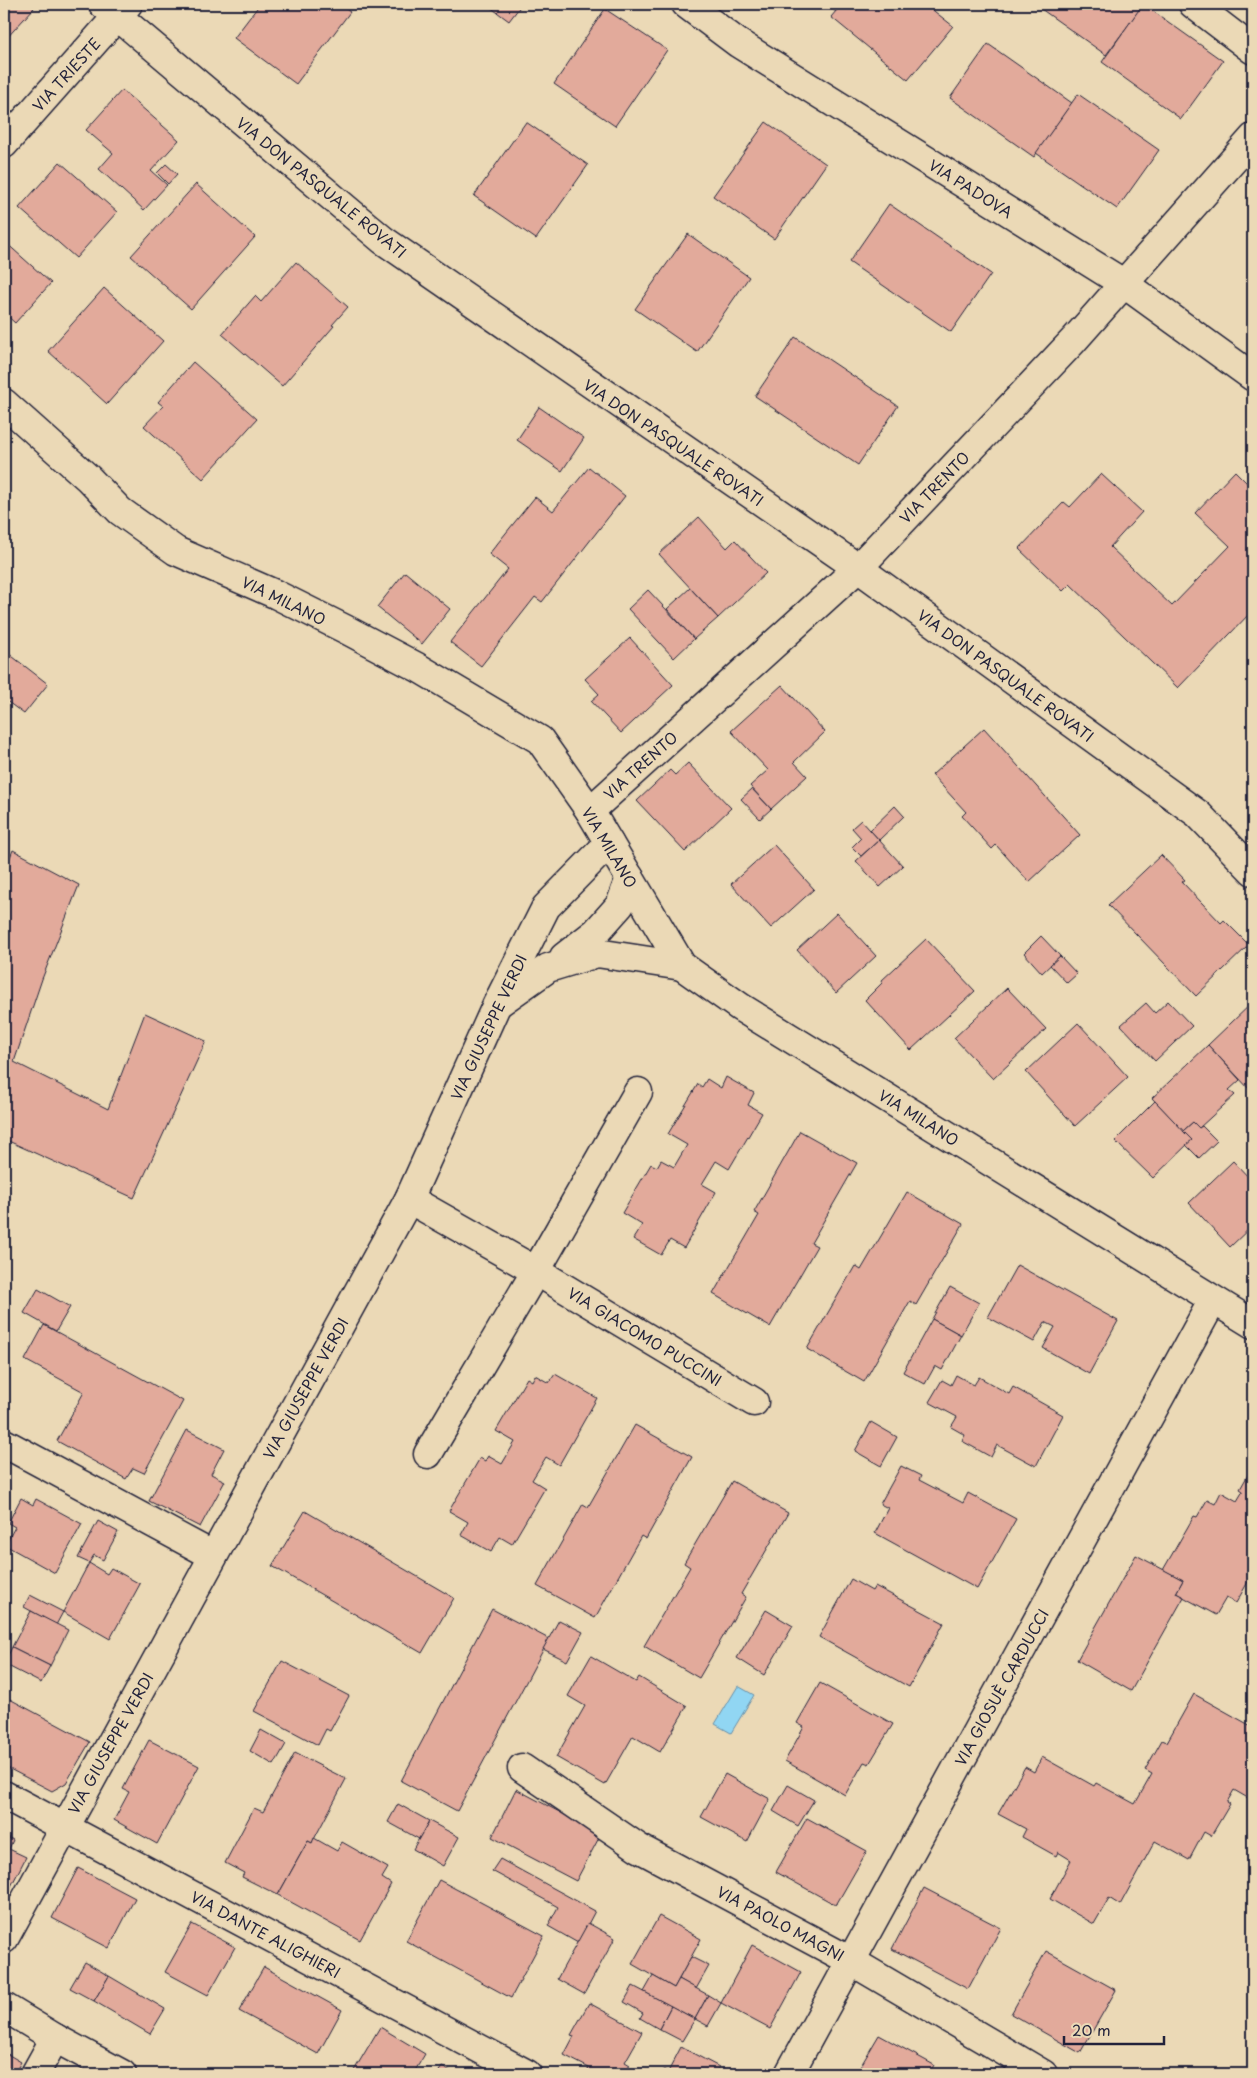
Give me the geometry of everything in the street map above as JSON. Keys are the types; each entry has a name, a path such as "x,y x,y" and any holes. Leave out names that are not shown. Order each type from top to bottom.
{"street":[{"name":"VIA PADOVA","path":"686,4 738,43 1123,283 1253,376"},
{"path":"1194,4 1253,50"},
{"name":"VIA TRIESTE","path":"4,144 116,8"},
{"name":"VIA DON PASQUALE ROVATI","path":"116,8 382,240 858,568 1198,814 1253,871"},
{"name":"VIA TRENTO","path":"590,811 858,568 1074,340 1253,138"},
{"name":"VIA MILANO","path":"4,403 88,478 120,511 176,551 275,594 345,629 417,667 540,740 590,811 682,966 740,1007 1253,1324"},
{"name":"VIA GIUSEPPE VERDI","path":"4,1939 212,1555 409,1199 497,1004 546,908 608,843"},
{"path":"497,1004 554,966 596,932 620,905 630,878"},
{"path":"554,966 597,953 682,966"},
{"path":"428,1454 536,1271 638,1092"},
{"name":"VIA GIACOMO PUCCINI","path":"409,1199 536,1271 754,1402"},
{"name":"VIA GIOSUÈ CARDUCCI","path":"789,2074 1213,1300"},
{"path":"4,1443 212,1555"},
{"name":"VIA PAOLO MAGNI","path":"522,1768 639,1848 851,1961 1043,2074"},
{"name":"VIA DANTE ALIGHIERI","path":"4,1795 527,2074"},
{"path":"4,2008 122,2074"},
{"path":"35,2074 55,2038"}],"water":[{"path":"738,1686 754,1695 731,1733 715,1724"}],"building":[{"path":"4,4 30,4 34,8 4,41"},
{"path":"260,4 339,4 350,12 296,84 234,38"},
{"path":"486,4 522,4 509,21"},
{"path":"826,4 842,4 836,12"},
{"path":"842,4 925,4 953,26 908,80 831,17"},
{"path":"1034,4 1144,4 1106,55"},
{"path":"1143,4 1223,61 1181,119 1102,62"},
{"path":"605,9 667,50 615,126 554,84"},
{"path":"988,44 1072,103 1034,157 950,98"},
{"path":"122,90 179,140 151,171 167,185 144,210 99,169 113,153 86,130"},
{"path":"1078,94 1159,150 1117,209 1036,153"},
{"path":"526,122 588,165 536,239 474,196"},
{"path":"766,122 826,164 774,239 713,196"},
{"path":"60,162 117,212 76,258 19,208"},
{"path":"166,164 177,174 168,184 157,173"},
{"path":"196,184 255,237 191,309 131,256"},
{"path":"889,204 991,274 951,332 849,262"},
{"path":"688,234 749,277 697,352 635,309"},
{"path":"4,241 51,283 15,323 4,313"},
{"path":"296,262 348,307 282,386 222,334 255,296 261,302"},
{"path":"104,288 163,341 107,404 48,351"},
{"path":"795,337 898,406 858,465 755,396"},
{"path":"193,362 257,419 203,479 144,426 163,406 158,402"},
{"path":"539,407 584,438 562,471 517,440"},
{"path":"589,467 625,496 542,602 535,597 481,666 450,642 508,569 489,554 535,497 553,511"},
{"path":"1235,471 1253,489 1253,610 1178,688 1070,584 1063,591 1019,549 1064,502 1070,507 1101,474 1142,512 1110,547 1172,606 1230,546 1195,513"},
{"path":"699,517 727,548 735,540 766,573 718,618 659,554"},
{"path":"405,572 450,609 422,644 377,607"},
{"path":"690,588 718,618 694,639 667,609"},
{"path":"648,590 694,639 674,658 628,609"},
{"path":"630,638 673,685 621,733 591,701 599,694 585,679"},
{"path":"4,650 48,684 24,714 4,699"},
{"path":"782,685 825,732 794,762 807,776 771,809 750,786 768,770 731,731"},
{"path":"984,728 1080,835 1029,882 996,845 992,849 962,816 966,812 932,775"},
{"path":"688,763 731,808 685,852 637,801 670,770 675,775"},
{"path":"752,789 771,809 760,819 741,799"},
{"path":"895,806 904,816 879,840 870,830"},
{"path":"861,820 879,840 861,856 852,847 861,838 852,828"},
{"path":"879,840 903,866 880,887 856,861"},
{"path":"774,845 814,889 771,928 731,884"},
{"path":"13,850 79,885 42,979 14,1062 108,1109 145,1013 206,1041 134,1198 4,1139 4,872"},
{"path":"1161,855 1185,880 1182,882 1221,923 1224,920 1249,945 1196,996 1108,905"},
{"path":"837,913 876,956 836,993 797,950"},
{"path":"1041,936 1060,956 1042,973 1024,953"},
{"path":"926,939 975,991 911,1050 865,1000 882,983 881,981"},
{"path":"1060,956 1077,974 1067,983 1050,965"},
{"path":"1007,988 1046,1029 993,1079 954,1038"},
{"path":"1168,1001 1192,1026 1155,1061 1121,1025 1146,1003 1155,1013"},
{"path":"1253,1002 1253,1089 1251,1091 1208,1045"},
{"path":"1078,1023 1128,1077 1075,1126 1026,1072"},
{"path":"1208,1045 1240,1080 1229,1090 1235,1095 1199,1128 1193,1122 1183,1131 1152,1098"},
{"path":"726,1077 754,1093 748,1105 762,1113 729,1169 716,1161 702,1184 716,1192 684,1248 670,1240 661,1255 633,1239 642,1225 622,1213 651,1164 657,1167 661,1160 674,1167 687,1145 668,1134 698,1084 702,1087 707,1079 721,1088"},
{"path":"1155,1101 1192,1140 1153,1178 1115,1141"},
{"path":"1193,1122 1199,1128 1202,1126 1217,1141 1199,1158 1186,1145 1192,1140 1183,1131"},
{"path":"800,1131 857,1163 811,1243 817,1246 770,1327 713,1294 759,1215 754,1212"},
{"path":"1233,1161 1253,1182 1253,1225 1230,1247 1189,1203"},
{"path":"907,1192 963,1224 916,1305 910,1301 864,1382 807,1349 855,1266 861,1270"},
{"path":"1017,1265 1118,1321 1089,1374 1043,1348 1055,1327 1045,1322 1034,1342 988,1317"},
{"path":"950,1287 979,1303 961,1335 932,1319"},
{"path":"38,1289 70,1307 56,1331 24,1313"},
{"path":"932,1319 961,1335 942,1370 935,1366 925,1384 903,1372"},
{"path":"44,1325 183,1401 144,1473 133,1468 126,1479 57,1441 84,1392 25,1360"},
{"path":"555,1374 597,1398 559,1465 546,1457 532,1480 545,1488 512,1544 500,1537 491,1552 461,1535 468,1522 449,1511 480,1458 485,1461 488,1456 502,1464 515,1442 496,1431 527,1378 532,1381 535,1375 549,1383"},
{"path":"956,1375 974,1385 979,1377 1009,1394 1013,1387 1063,1415 1036,1466 997,1445 991,1457 962,1441 965,1435 951,1427 957,1417 929,1402 942,1380 951,1385"},
{"path":"871,1422 897,1437 881,1466 855,1451"},
{"path":"635,1425 692,1457 646,1539 641,1536 595,1618 537,1586 583,1504 588,1507"},
{"path":"187,1430 224,1449 211,1474 225,1481 200,1527 149,1501"},
{"path":"901,1466 921,1476 919,1480 963,1503 968,1493 1016,1519 977,1589 875,1533 888,1508 880,1504"},
{"path":"1253,1466 1253,1565 1250,1570 1253,1573 1236,1603 1226,1598 1216,1615 1176,1593 1183,1580 1163,1570 1194,1516 1197,1517 1207,1500 1215,1504 1221,1492 1237,1501 1243,1491 1240,1489"},
{"path":"732,1481 788,1513 741,1594 746,1597 699,1678 644,1646 690,1567 684,1563"},
{"path":"21,1498 33,1505 36,1499 82,1524 55,1573 5,1545 15,1527 8,1523"},
{"path":"305,1511 454,1598 422,1653 272,1566"},
{"path":"98,1521 118,1532 103,1560 94,1555 89,1563 78,1558"},
{"path":"1136,1555 1183,1580 1176,1593 1184,1597 1131,1691 1077,1660"},
{"path":"89,1563 107,1574 111,1568 140,1584 110,1639 63,1612"},
{"path":"851,1579 872,1591 875,1586 944,1623 909,1687 819,1637"},
{"path":"30,1595 63,1612 56,1625 24,1607"},
{"path":"492,1609 549,1639 457,1811 401,1781"},
{"path":"766,1610 793,1626 764,1675 737,1658"},
{"path":"31,1611 68,1630 50,1666 12,1647"},
{"path":"559,1620 583,1632 567,1661 543,1649"},
{"path":"12,1647 50,1666 41,1683 4,1664"},
{"path":"591,1656 636,1682 639,1677 687,1706 660,1752 633,1736 605,1785 556,1757 585,1706 568,1696"},
{"path":"282,1661 349,1696 330,1731 326,1729 318,1745 254,1711"},
{"path":"820,1683 893,1724 869,1764 864,1762 845,1795 785,1761 804,1727 797,1723"},
{"path":"1194,1694 1253,1727 1253,1801 1234,1790 1227,1802 1230,1804 1211,1836 1204,1832 1189,1860 1155,1841 1120,1905 1109,1898 1094,1924 1050,1899 1071,1860 1058,1852 1056,1856 1022,1837 1026,1829 998,1814 1025,1767 1034,1772 1042,1757 1094,1786 1096,1783 1135,1804 1152,1774 1145,1770 1162,1740 1167,1742"},
{"path":"4,1696 90,1742 66,1783 52,1791 4,1766"},
{"path":"261,1730 286,1744 274,1765 250,1751"},
{"path":"149,1740 199,1766 157,1844 114,1820 129,1792 123,1789"},
{"path":"295,1753 346,1779 312,1843 308,1841 278,1895 242,1877 244,1873 225,1863 254,1808 263,1812"},
{"path":"725,1774 770,1799 747,1842 701,1817"},
{"path":"788,1785 814,1800 798,1826 773,1811"},
{"path":"516,1789 601,1834 576,1881 492,1837"},
{"path":"398,1804 429,1821 419,1839 388,1822"},
{"path":"807,1818 867,1851 836,1905 776,1872"},
{"path":"429,1821 459,1837 443,1866 413,1849"},
{"path":"4,1835 13,1840 9,1849 26,1857 4,1900"},
{"path":"314,1838 337,1851 342,1842 388,1868 382,1878 391,1884 360,1940 278,1895 308,1841 312,1843"},
{"path":"500,1859 595,1911 578,1943 548,1926 558,1907 492,1871"},
{"path":"78,1868 135,1898 109,1948 52,1918"},
{"path":"439,1880 544,1936 511,1998 406,1941"},
{"path":"924,1888 1001,1928 968,1989 892,1949"},
{"path":"659,1916 701,1939 674,1988 632,1964"},
{"path":"588,1923 615,1938 584,1994 557,1979"},
{"path":"192,1924 235,1947 208,1995 165,1972"},
{"path":"752,1945 801,1972 770,2029 721,2003"},
{"path":"1046,1951 1116,1990 1080,2053 1011,2014"},
{"path":"691,1957 709,1966 696,1989 679,1979"},
{"path":"85,1962 109,1976 94,2001 70,1988"},
{"path":"264,1967 342,2010 318,2054 239,2011"},
{"path":"109,1976 165,2009 150,2034 94,2001"},
{"path":"653,1976 674,1988 679,1979 708,1995 695,2019 644,1992"},
{"path":"633,1986 671,2006 659,2029 640,2018 643,2013 624,2002"},
{"path":"708,1995 721,2003 708,2026 695,2019"},
{"path":"589,2003 642,2032 625,2062 630,2065 625,2074 586,2074 589,2068 564,2055 574,2036 571,2035"},
{"path":"671,2006 695,2019 682,2041 659,2029"},
{"path":"380,2027 425,2054 413,2074 352,2074"},
{"path":"879,2035 934,2065 929,2074 856,2074"},
{"path":"681,2047 719,2067 715,2073 718,2074 662,2074 664,2070 668,2072"},
{"path":"4,2052 21,2062 14,2074 4,2074"},
{"path":"442,2067 456,2074 437,2074"}]}
